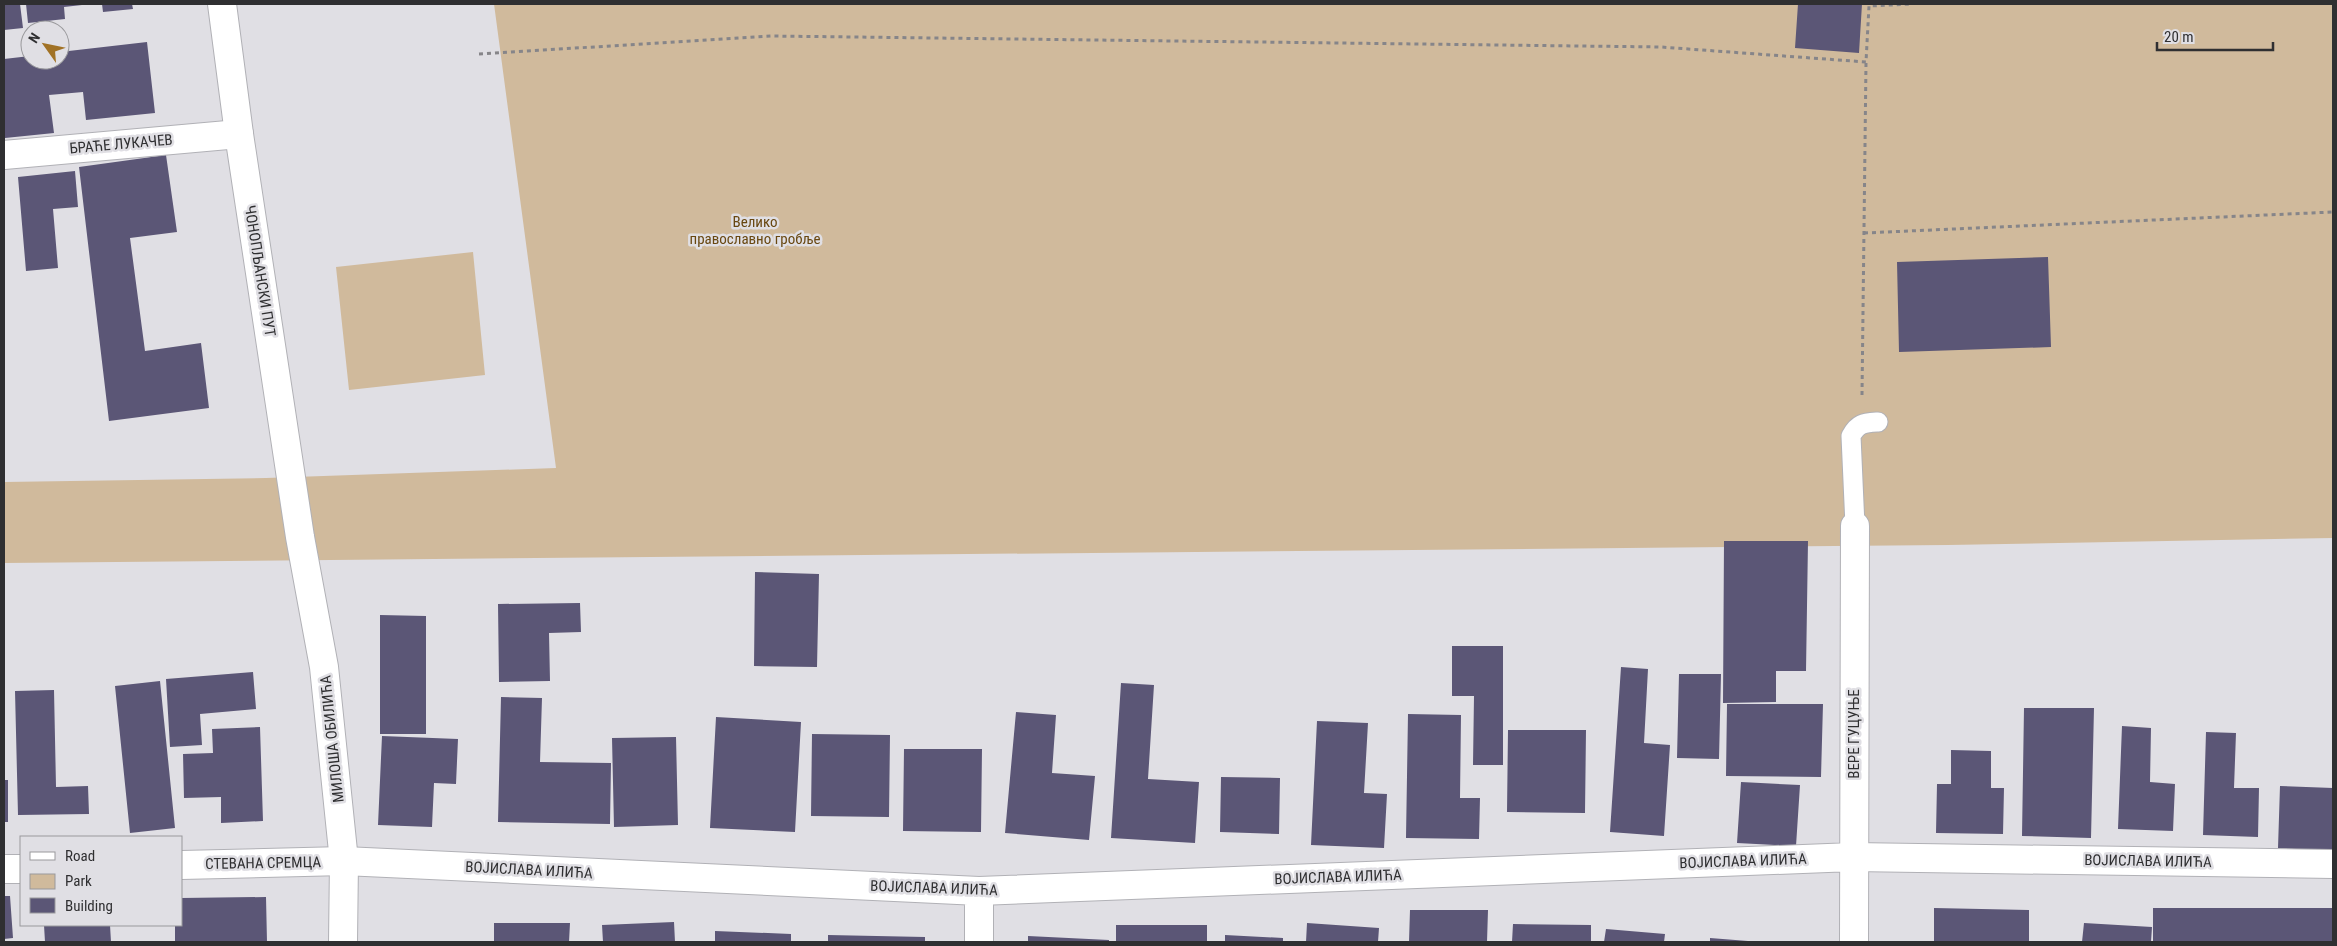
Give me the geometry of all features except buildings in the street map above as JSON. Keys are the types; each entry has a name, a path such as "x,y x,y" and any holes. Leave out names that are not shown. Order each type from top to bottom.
{"street":[{"name":"ЧОНОПЉАНСКИ ПУТ","path":"222,4 239,134 300,537"},
{"name":"БРАЋЕ ЛУКАЧЕВ","path":"4,155 239,134"},
{"name":"ВЕРЕ ГУЦУЊЕ","path":"1854,942 1855,526"},
{"name":"МИЛОША ОБИЛИЋА","path":"300,537 324,667 344,861 344,942"},
{"name":"ВОЈИСЛАВА ИЛИЋА","path":"344,861 979,891 1853,857 2333,864"},
{"name":"СТЕВАНА СРЕМЦА","path":"182,865 344,861"},
{"path":"4,869 20,869"},
{"path":"979,891 979,942"}],"lane":[{"path":"1855,526 1851,436 1856,428 1870,422"}],"path":[{"path":"1870,422 1864,232 1866,62 1869,6 1912,4"},
{"path":"479,54 772,36 1661,48 1866,62"},
{"path":"1864,232 2333,212"}],"green space":[{"name":"Велико православно гробље","path":"494,4 2333,4 2333,538 1948,545 4,563 4,482 266,478 556,468"},
{"path":"473,252 485,375 349,390 336,267"}]}
